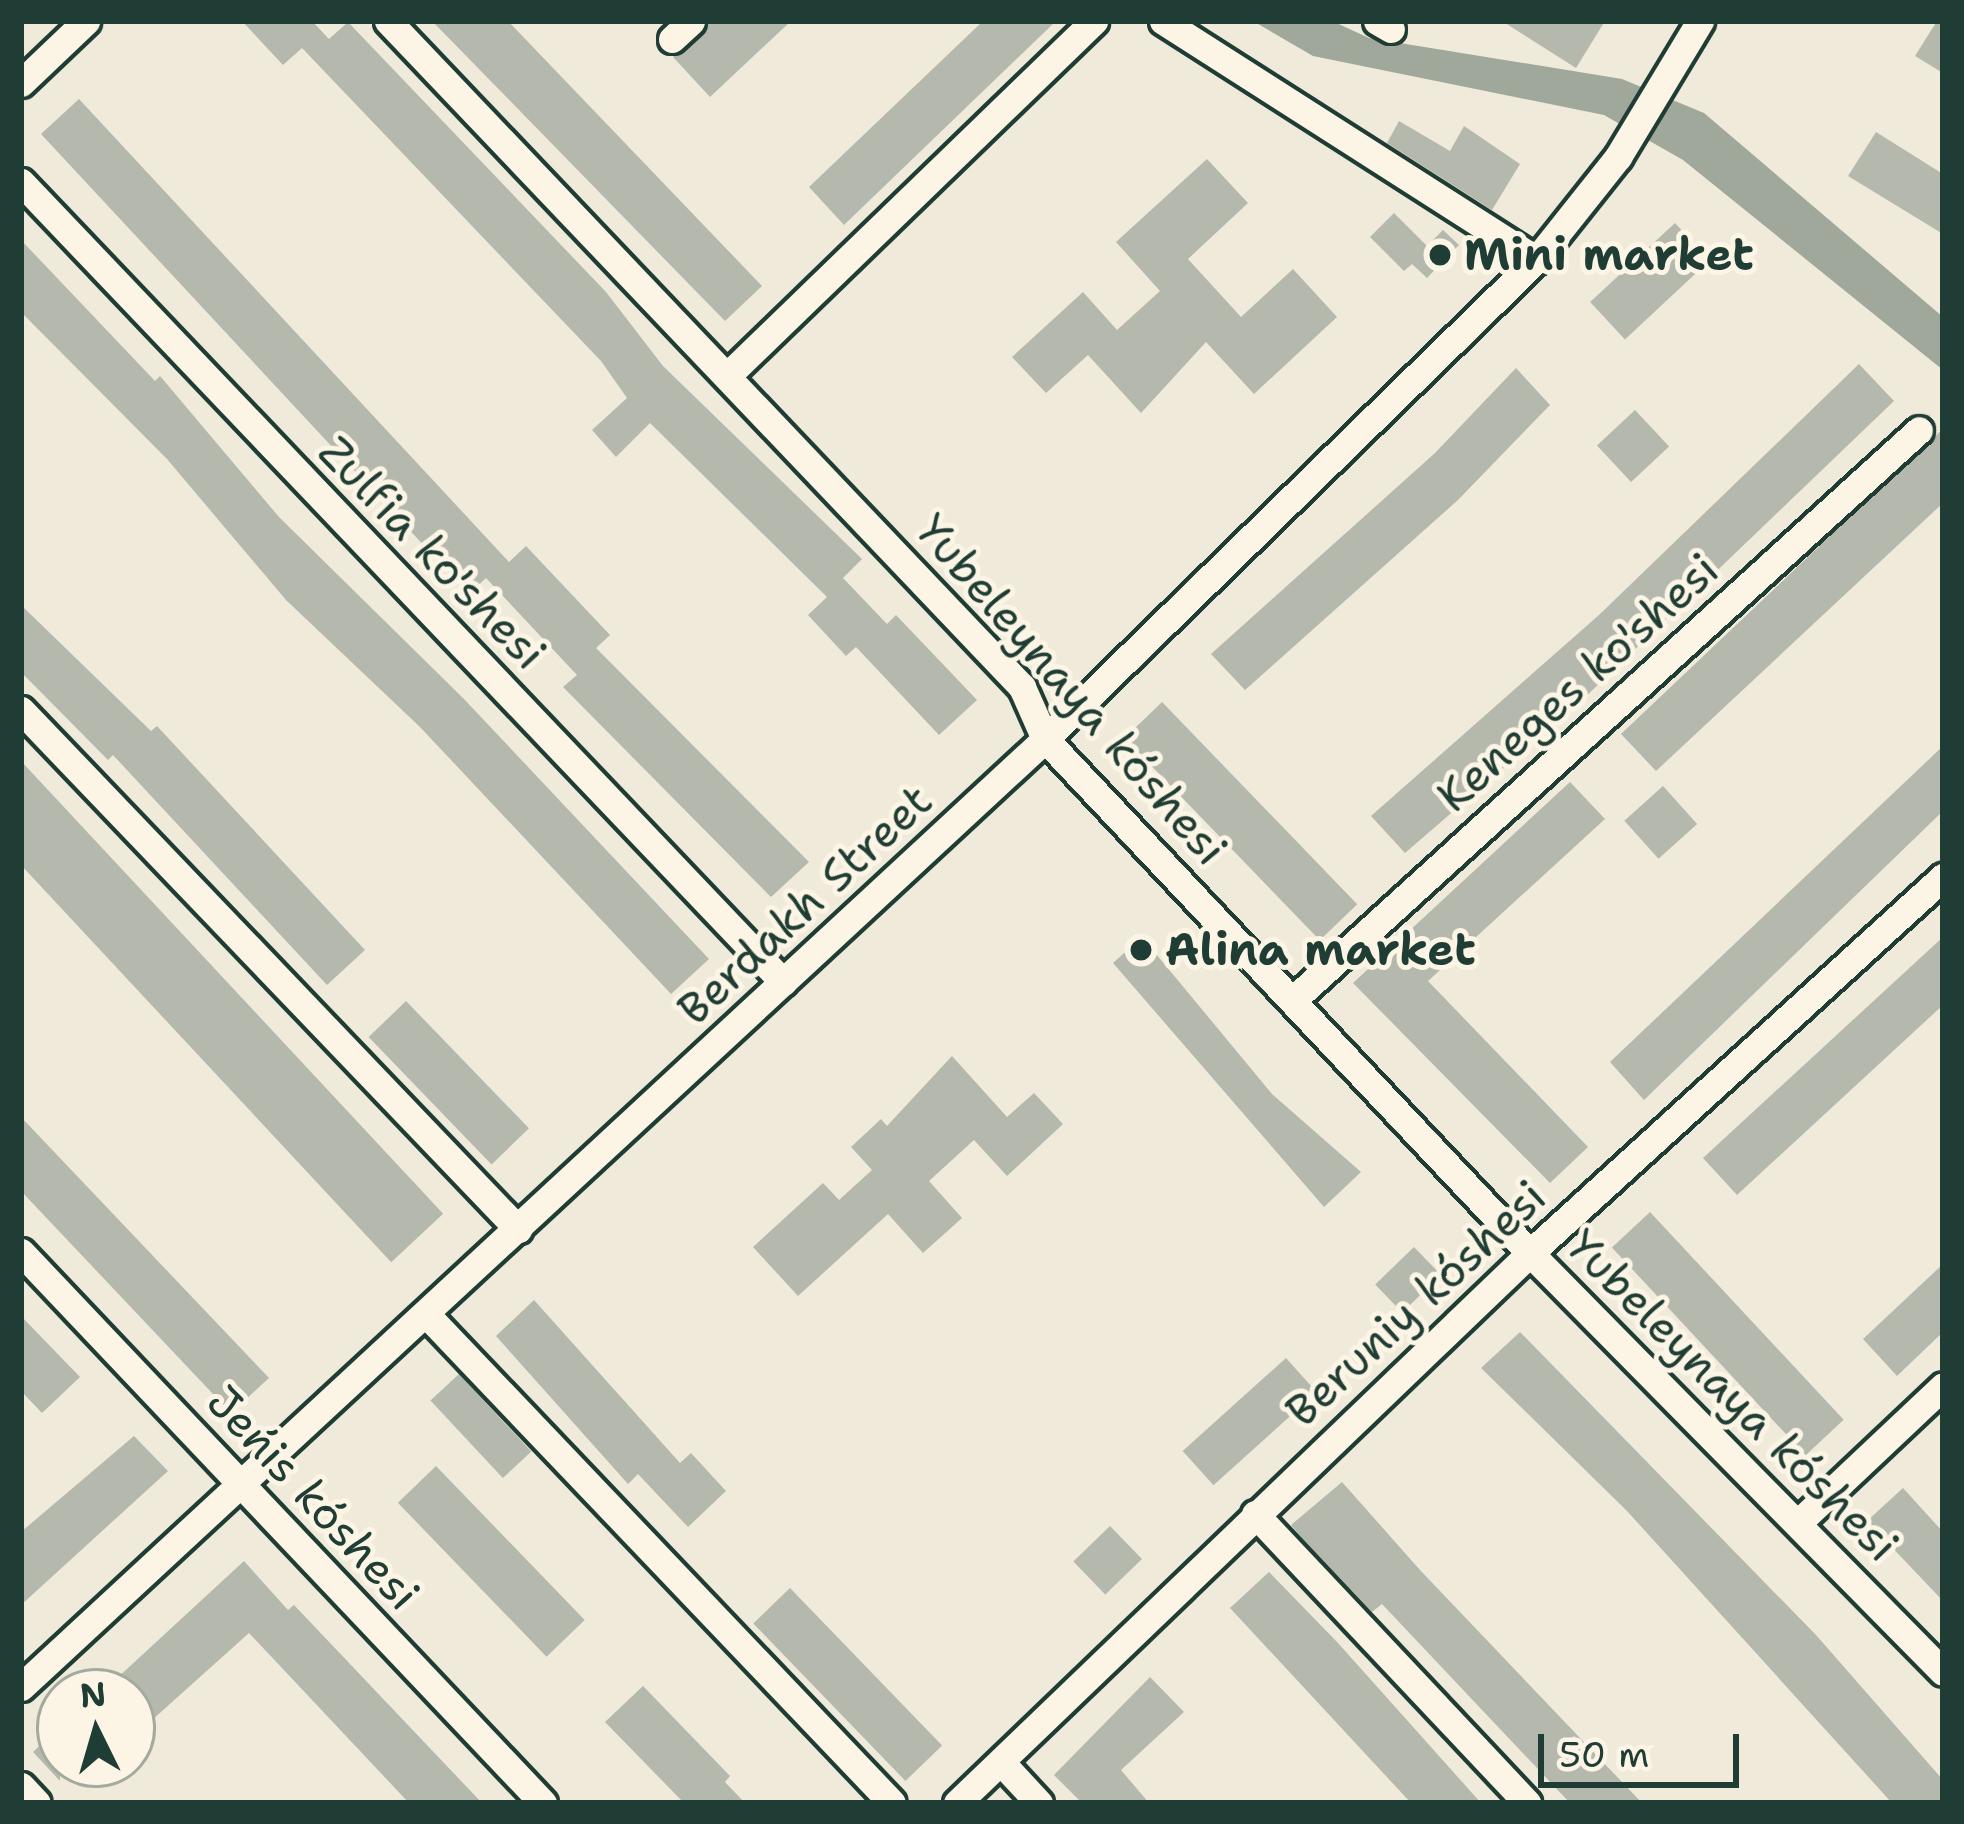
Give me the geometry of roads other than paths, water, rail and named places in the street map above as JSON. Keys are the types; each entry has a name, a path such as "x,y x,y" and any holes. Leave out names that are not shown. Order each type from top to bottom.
{"street":[{"path":"21,83 86,21"},
{"name":"Yubeleynaya kóshesi","path":"388,21 1022,687 1045,740 1530,1253 1801,1520 1943,1672"},
{"path":"727,376 1094,21"},
{"path":"1163,21 1535,260"},
{"name":"Berdakh Street","path":"21,1687 1045,740 1535,260 1618,157 1700,21"},
{"name":"Zulfia ko'shesi","path":"21,182 783,982"},
{"name":"Keneges ko'shesi","path":"1294,999 1918,430"},
{"path":"21,710 518,1229"},
{"name":"Beruniy kóshesi","path":"957,1803 1530,1253 1943,877"},
{"name":"Jeńis kóshesi","path":"21,1252 542,1803"},
{"path":"426,1314 892,1803"},
{"path":"1801,1520 1943,1386"},
{"path":"1255,1514 1528,1803"},
{"path":"1001,1762 1039,1803"},
{"path":"21,1786 37,1803"}],"place":[{"name":"Mini market","path":"1440,255"},
{"name":"Alina market","path":"1141,950"}]}
